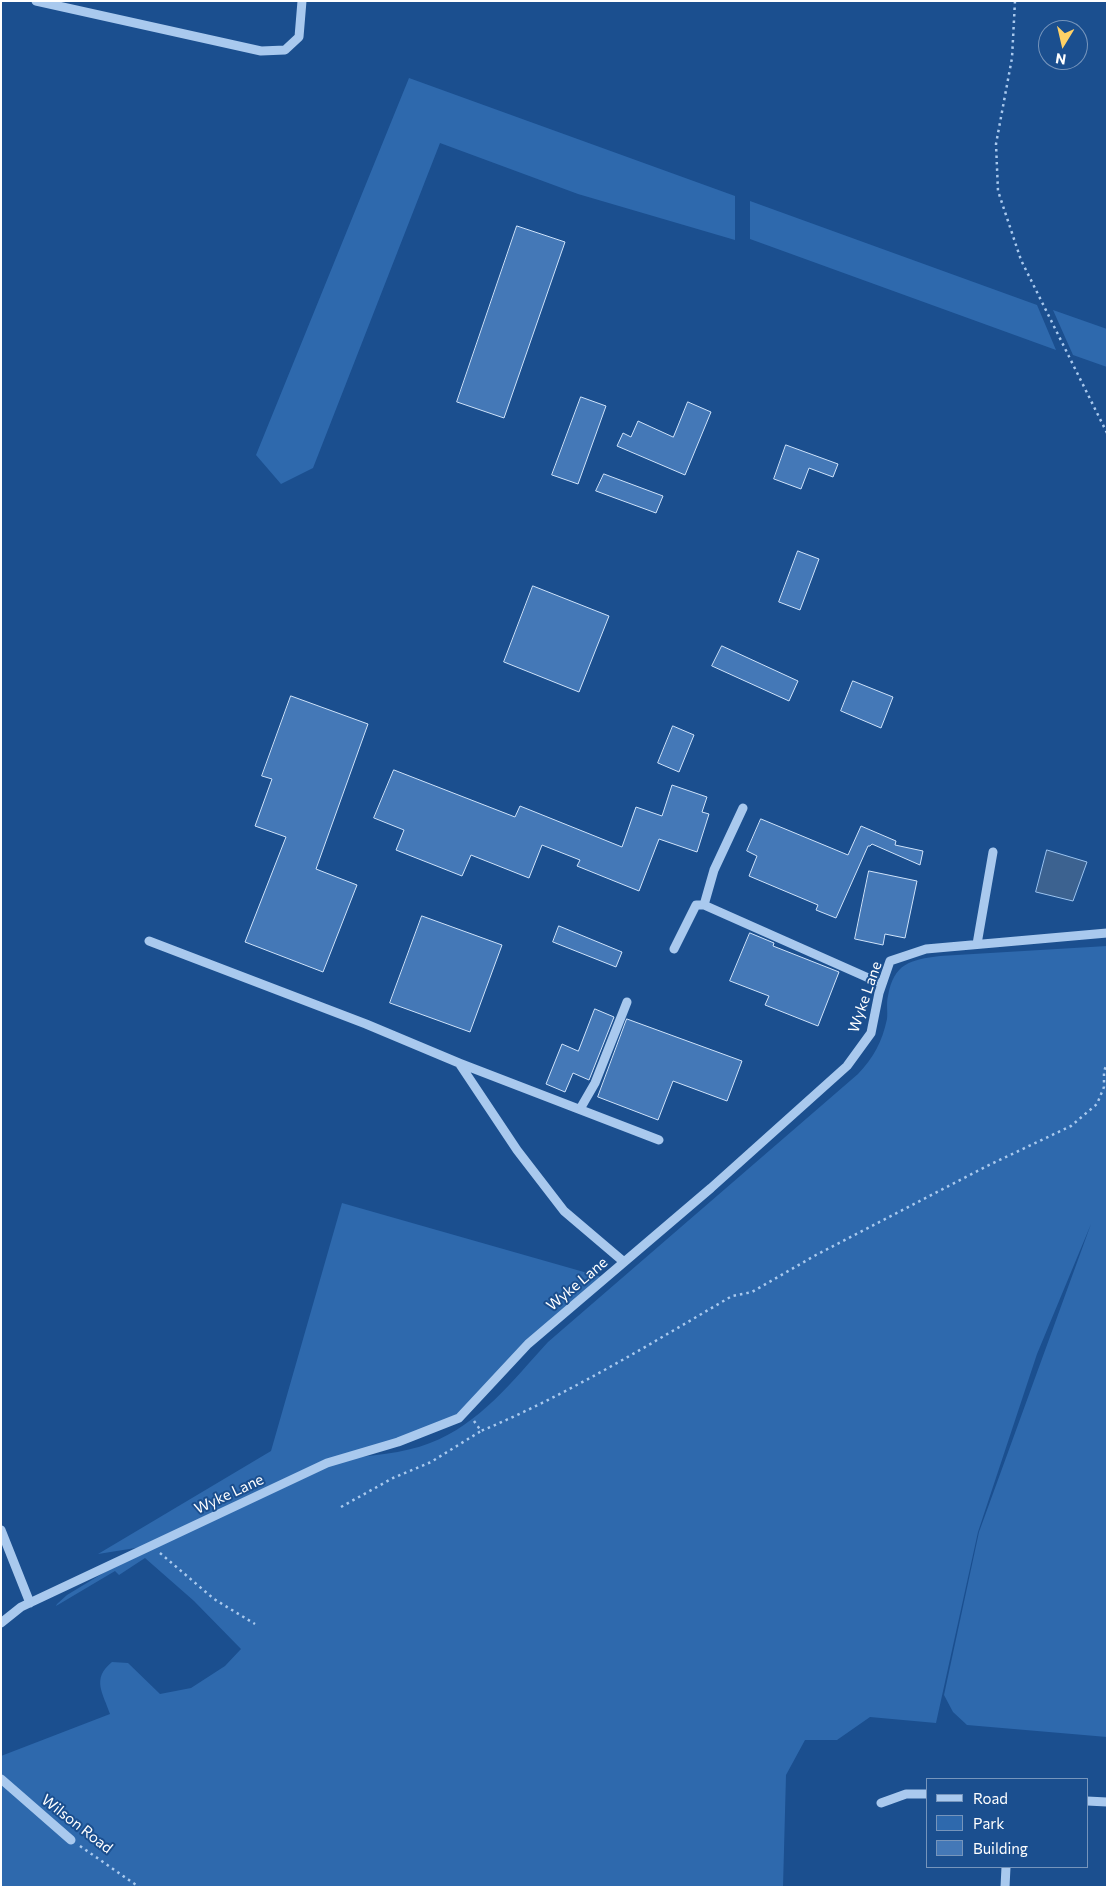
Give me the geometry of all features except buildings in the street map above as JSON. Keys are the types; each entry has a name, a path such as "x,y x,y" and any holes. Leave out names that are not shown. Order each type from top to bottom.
{"street":[{"path":"36,1 261,51 285,50 299,37 302,1"},
{"path":"704,905 714,870 743,808"},
{"path":"977,944 993,852"},
{"path":"674,949 696,905 704,905 882,984"},
{"name":"Wyke Lane","path":"1,1623 30,1603 327,1463 398,1442 459,1418 528,1344 847,1066 871,1033 882,984 890,961 926,949 1107,933"},
{"path":"149,941 366,1024 459,1063 659,1140"},
{"path":"580,1109 596,1083 628,1002"},
{"path":"459,1063 517,1150 564,1211 624,1262"},
{"path":"1,1530 30,1603"},
{"name":"Wilson Road","path":"1,1779 71,1840"},
{"path":"881,1803 906,1794 926,1794"},
{"path":"1088,1800 1107,1802"},
{"path":"1005,1887 1006,1868"}],"path":[{"path":"1015,1 1012,58 996,144 998,191 1021,260 1107,434"},
{"path":"341,1507 393,1478 431,1462 481,1431 524,1413 594,1376 732,1296 752,1292 816,1255 986,1166 1071,1126 1097,1104 1104,1087 1104,1071 1107,1064"},
{"path":"466,1410 481,1431"},
{"path":"152,1546 214,1599 255,1624"},
{"name":"Wilson Road","path":"71,1840 139,1887"}],"green space":[{"path":"409,78 735,196 735,240 578,194 440,143 313,468 281,484 256,455"},
{"path":"750,201 1037,305 1056,350 750,239"},
{"path":"1053,310 1107,329 1107,367 1073,355"},
{"path":"1107,946 1107,1737 967,1725 953,1712 944,1695 979,1532 1091,1224 1037,1354 978,1532 936,1723 870,1717 837,1740 805,1740 786,1775 783,1887 1,1887 1,1756 110,1714 102,1693 100,1680 106,1668 112,1662 128,1663 160,1694 191,1688 225,1666 241,1649 194,1601 145,1558 119,1575 115,1571 56,1606 67,1595 148,1546 98,1554 271,1451 342,1203 605,1278 528,1344 459,1418 340,1460 420,1447 448,1435 465,1425 495,1400 548,1342 858,1074 869,1061 880,1042 887,1019 887,999 891,985 894,976 905,965 920,959 940,956"}],"shaded area":[{"path":"1047,850 1087,862 1073,901 1036,892"}]}
